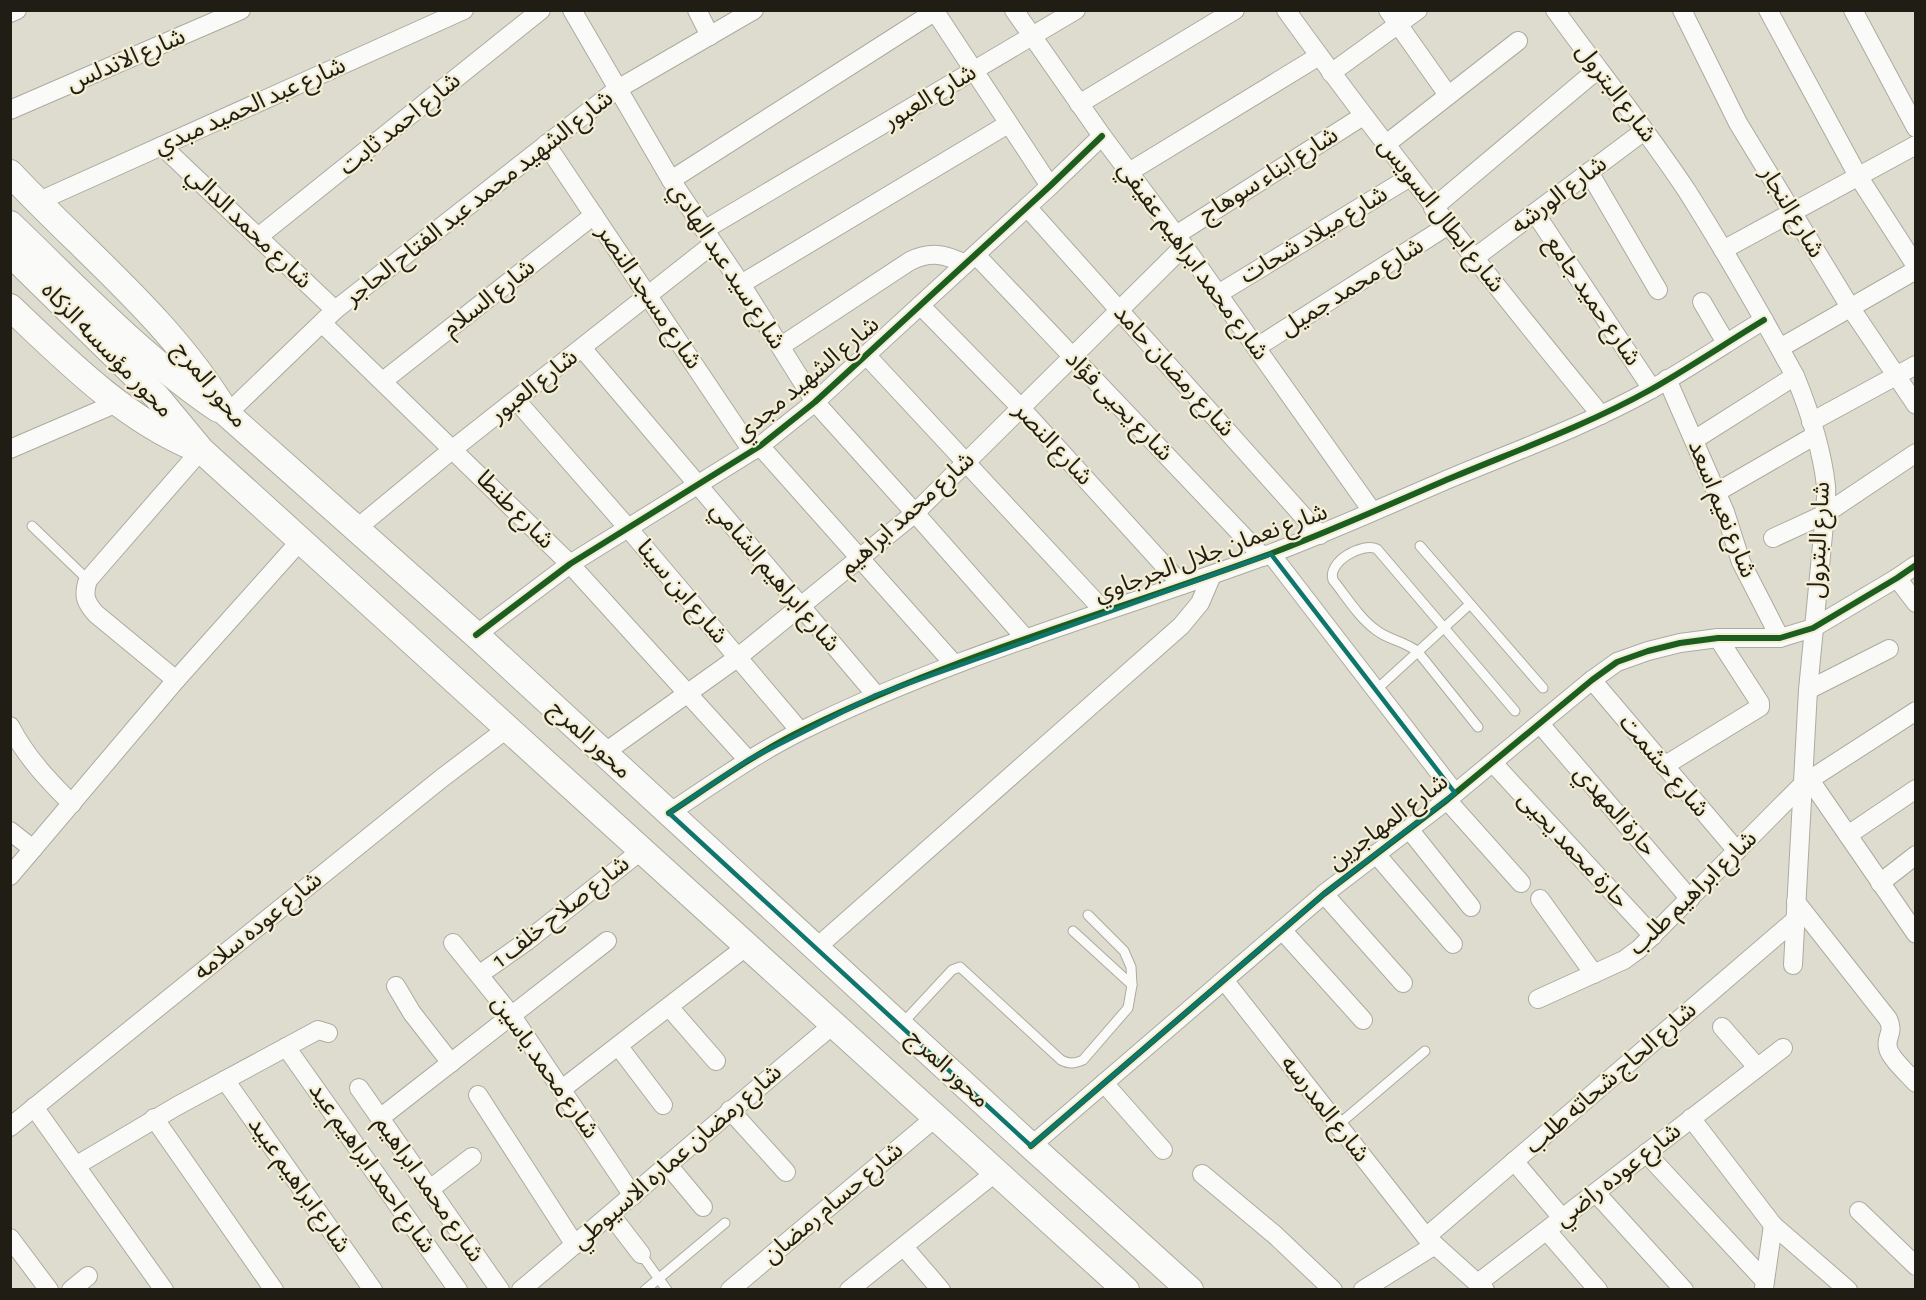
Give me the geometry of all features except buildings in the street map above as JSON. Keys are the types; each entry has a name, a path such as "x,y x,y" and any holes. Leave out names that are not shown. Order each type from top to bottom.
{"main road":[{"name":"محور المرج","path":"10,173 176,341 206,380 227,414 476,635 1190,1290"},
{"name":"محور مؤسسه الزكاه","path":"10,224 116,342 157,398 201,450"},
{"name":"محور مؤسسه الزكاه","path":"10,253 116,342 163,369 227,414"},
{"path":"16,320 117,403 157,430 201,450"},
{"name":"محور المرج","path":"201,450 1126,1290"}],"street":[{"path":"10,13 17,10"},
{"name":"شارع عبد الحميد مبدي","path":"37,201 464,10"},
{"name":"شارع احمد ثابت","path":"258,237 541,10"},
{"name":"شارع سيد عبد الهادي","path":"572,10 616,90 671,180 781,346 814,402 1026,639"},
{"path":"697,10 710,36"},
{"name":"شارع الشهيد محمد عبد الفتاح الحاجر","path":"227,414 329,316 616,90 754,10"},
{"name":"شارع محمد ابراهيم عفيفي","path":"1014,10 1372,511"},
{"path":"1032,37 1076,10"},
{"path":"1079,104 1235,10"},
{"name":"شارع ابطال السويس","path":"1286,10 1433,208 1601,415"},
{"path":"1331,73 1393,17 1418,10"},
{"name":"شارع البترول","path":"1555,10 1687,191 1795,376 1813,429 1826,487 1825,514 1808,690 1807,782 1793,965"},
{"name":"شارع النجار","path":"1682,10 1738,123 1850,307 1916,405"},
{"path":"1768,10 1858,176 1916,268 1779,348"},
{"path":"1853,10 1916,128"},
{"path":"671,180 934,11 1050,186"},
{"name":"شارع الاندلس","path":"10,110 233,12"},
{"path":"1393,17 1448,95"},
{"name":"شارع العبور","path":"356,529 453,449 648,296 708,237 1032,37"},
{"path":"1385,145 1518,41"},
{"path":"1129,172 1319,56"},
{"path":"1433,208 1598,69"},
{"name":"شارع ابناء سوهاج","path":"1180,240 1363,116"},
{"path":"741,284 1008,124"},
{"name":"شارع الورشه","path":"1473,259 1644,131"},
{"name":"شارع الشهيد مجدي","path":"476,635 570,564 756,448 814,402 867,356 1102,136"},
{"name":"شارع مسجد النصر","path":"546,144 648,296 756,448 954,664"},
{"path":"1723,250 1916,145"},
{"name":"شارع محمد الدالي","path":"162,146 258,237 329,316"},
{"path":"1589,172 1658,290"},
{"name":"شارع ميلاد شحات","path":"1218,294 1410,177"},
{"name":"شارع رمضان حامد","path":"1027,207 1320,535"},
{"name":"شارع حميد جامع","path":"1535,213 1659,384"},
{"name":"شارع السلام","path":"384,381 594,215"},
{"name":"شارع محمد جميل","path":"1257,347 1447,226"},
{"name":"شارع محمد ابراهيم","path":"604,753 737,658 915,513 1119,310 1180,240"},
{"path":"781,346 916,258 935,254 970,260"},
{"name":"شارع يحيى فؤاد","path":"970,260 1072,357 1267,555 1376,690 1451,797 1521,883"},
{"path":"1702,302 1726,343"},
{"name":"شارع النصر","path":"921,306 1021,408 1182,585"},
{"name":"شارع طنطا","path":"329,316 384,381 570,564 748,760"},
{"name":"شارع نعمان جلال الجرجاوي","path":"669,813 748,760 800,731 876,695 954,664 1212,575 1320,535 1601,415 1659,384 1764,320"},
{"name":"شارع ابراهيم الشامي","path":"582,348 876,695"},
{"path":"867,356 1104,611"},
{"path":"1717,492 1916,365"},
{"path":"1694,440 1795,376"},
{"name":"شارع نعيم اسعد","path":"1659,384 1694,440 1732,529 1741,561 1780,638"},
{"name":"شارع ابن سينا","path":"516,400 800,731"},
{"path":"10,449 117,403"},
{"path":"176,680 91,609 86,603 84,592 88,580 201,450"},
{"path":"1773,538 1825,514 1916,453"},
{"path":"10,876 176,680 301,540"},
{"name":"شارع المهاجرين","path":"1031,1146 1324,894 1493,764 1592,680 1617,662 1680,643 1718,638 1780,638 1813,628 1916,565"},
{"name":"شارع نعمان جلال الجرجاوي","path":"816,948 1181,626 1200,603 1212,575"},
{"path":"1898,578 1916,603"},
{"path":"1664,766 1760,707 1760,703 1718,638"},
{"path":"1808,690 1889,649"},
{"name":"شارع حشمت","path":"1592,680 1737,851"},
{"name":"شارع ابراهيم طلب","path":"1538,999 1624,960 1653,936 1807,782 1916,711"},
{"name":"حارة المهدي","path":"1540,724 1690,898"},
{"path":"10,726 34,765 72,804"},
{"name":"شارع عوده سلامه","path":"12,1123 508,728"},
{"name":"حارة محمد يحيى","path":"1493,764 1653,936"},
{"path":"1807,782 1848,835 1880,883 1913,924"},
{"path":"1848,835 1916,789"},
{"path":"1409,829 1472,907"},
{"path":"10,831 33,849"},
{"name":"شارع صلاح خلف 1","path":"480,974 527,941 642,850"},
{"path":"1376,854 1453,944"},
{"path":"1880,883 1916,855"},
{"path":"1324,894 1403,983"},
{"path":"1540,899 1594,974"},
{"path":"1796,910 1888,1019 1892,1029 1888,1043 1889,1050 1916,1083"},
{"name":"شارع الحاج شحاته طلب","path":"1363,1290 1431,1241 1514,1161 1796,910"},
{"path":"1282,930 1363,1020"},
{"path":"380,1118 607,941"},
{"name":"شارع محمد ياسين","path":"453,943 512,1016 633,1196"},
{"path":"562,1089 747,946"},
{"name":"شارع المدرسه","path":"1224,980 1431,1241 1482,1286"},
{"path":"396,986 424,1030 451,1063"},
{"path":"669,1007 716,1061"},
{"name":"شارع رمضان عماره الاسيوطي","path":"521,1290 611,1215 730,1110 834,1024"},
{"path":"1722,1027 1757,1067"},
{"path":"77,1165 154,1118 318,1030 328,1034"},
{"name":"شارع احمد ابراهيم عيد","path":"286,1047 458,1290"},
{"path":"619,1047 663,1105"},
{"name":"شارع عوده راضي","path":"1482,1286 1563,1218 1782,1048"},
{"name":"شارع ابراهيم عبيد","path":"225,1080 373,1290"},
{"path":"1104,1083 1163,1150"},
{"name":"شارع محمد ابراهيم","path":"359,1088 500,1290"},
{"path":"478,1095 575,1245"},
{"path":"34,1107 164,1290"},
{"path":"730,1110 786,1172"},
{"name":"شارع حسام رمضان","path":"730,1290 936,1117"},
{"path":"154,1118 274,1290"},
{"path":"1691,1118 1773,1225 1848,1290"},
{"path":"1646,1153 1764,1287"},
{"path":"429,1190 472,1158"},
{"path":"1514,1161 1563,1218"},
{"path":"668,1165 703,1207"},
{"path":"849,1290 996,1172"},
{"path":"1202,1174 1275,1235 1333,1290"},
{"path":"1596,1193 1684,1290"},
{"path":"1859,1211 1916,1266"},
{"path":"611,1215 641,1254"},
{"path":"1764,1287 1773,1225"},
{"path":"1547,1231 1598,1290"},
{"path":"10,1238 49,1290"},
{"path":"904,1247 941,1290"},
{"path":"71,1290 88,1275"}],"lane":[{"path":"32,526 88,580"},
{"path":"1478,727 1418,652 1407,644 1380,633 1368,623 1333,580 1331,575 1334,565 1362,547 1372,546 1377,549 1515,711"},
{"path":"1420,546 1543,688"},
{"path":"1376,690 1470,604"},
{"path":"900,1026 952,970 960,968 1060,1060 1068,1064 1083,1059 1128,1008 1132,985 1131,967 1124,951 1088,915"},
{"path":"1073,931 1132,985"},
{"path":"1338,1125 1425,1051"},
{"path":"645,1290 725,1223"},
{"path":"641,1254 667,1290"}],"highlighted area":[{"path":"1271,554 1455,793 1324,894 1031,1146 669,813 748,760 876,695"}],"cycle path":[{"path":"476,635 570,564 760,446 815,402 1102,136"},
{"path":"669,813 768,749 859,704 974,657 1290,546 1552,437 1650,390 1764,320"},
{"path":"1031,1146 1324,894 1447,800 1617,662 1680,643 1718,638 1780,638 1813,628 1916,565"}]}
